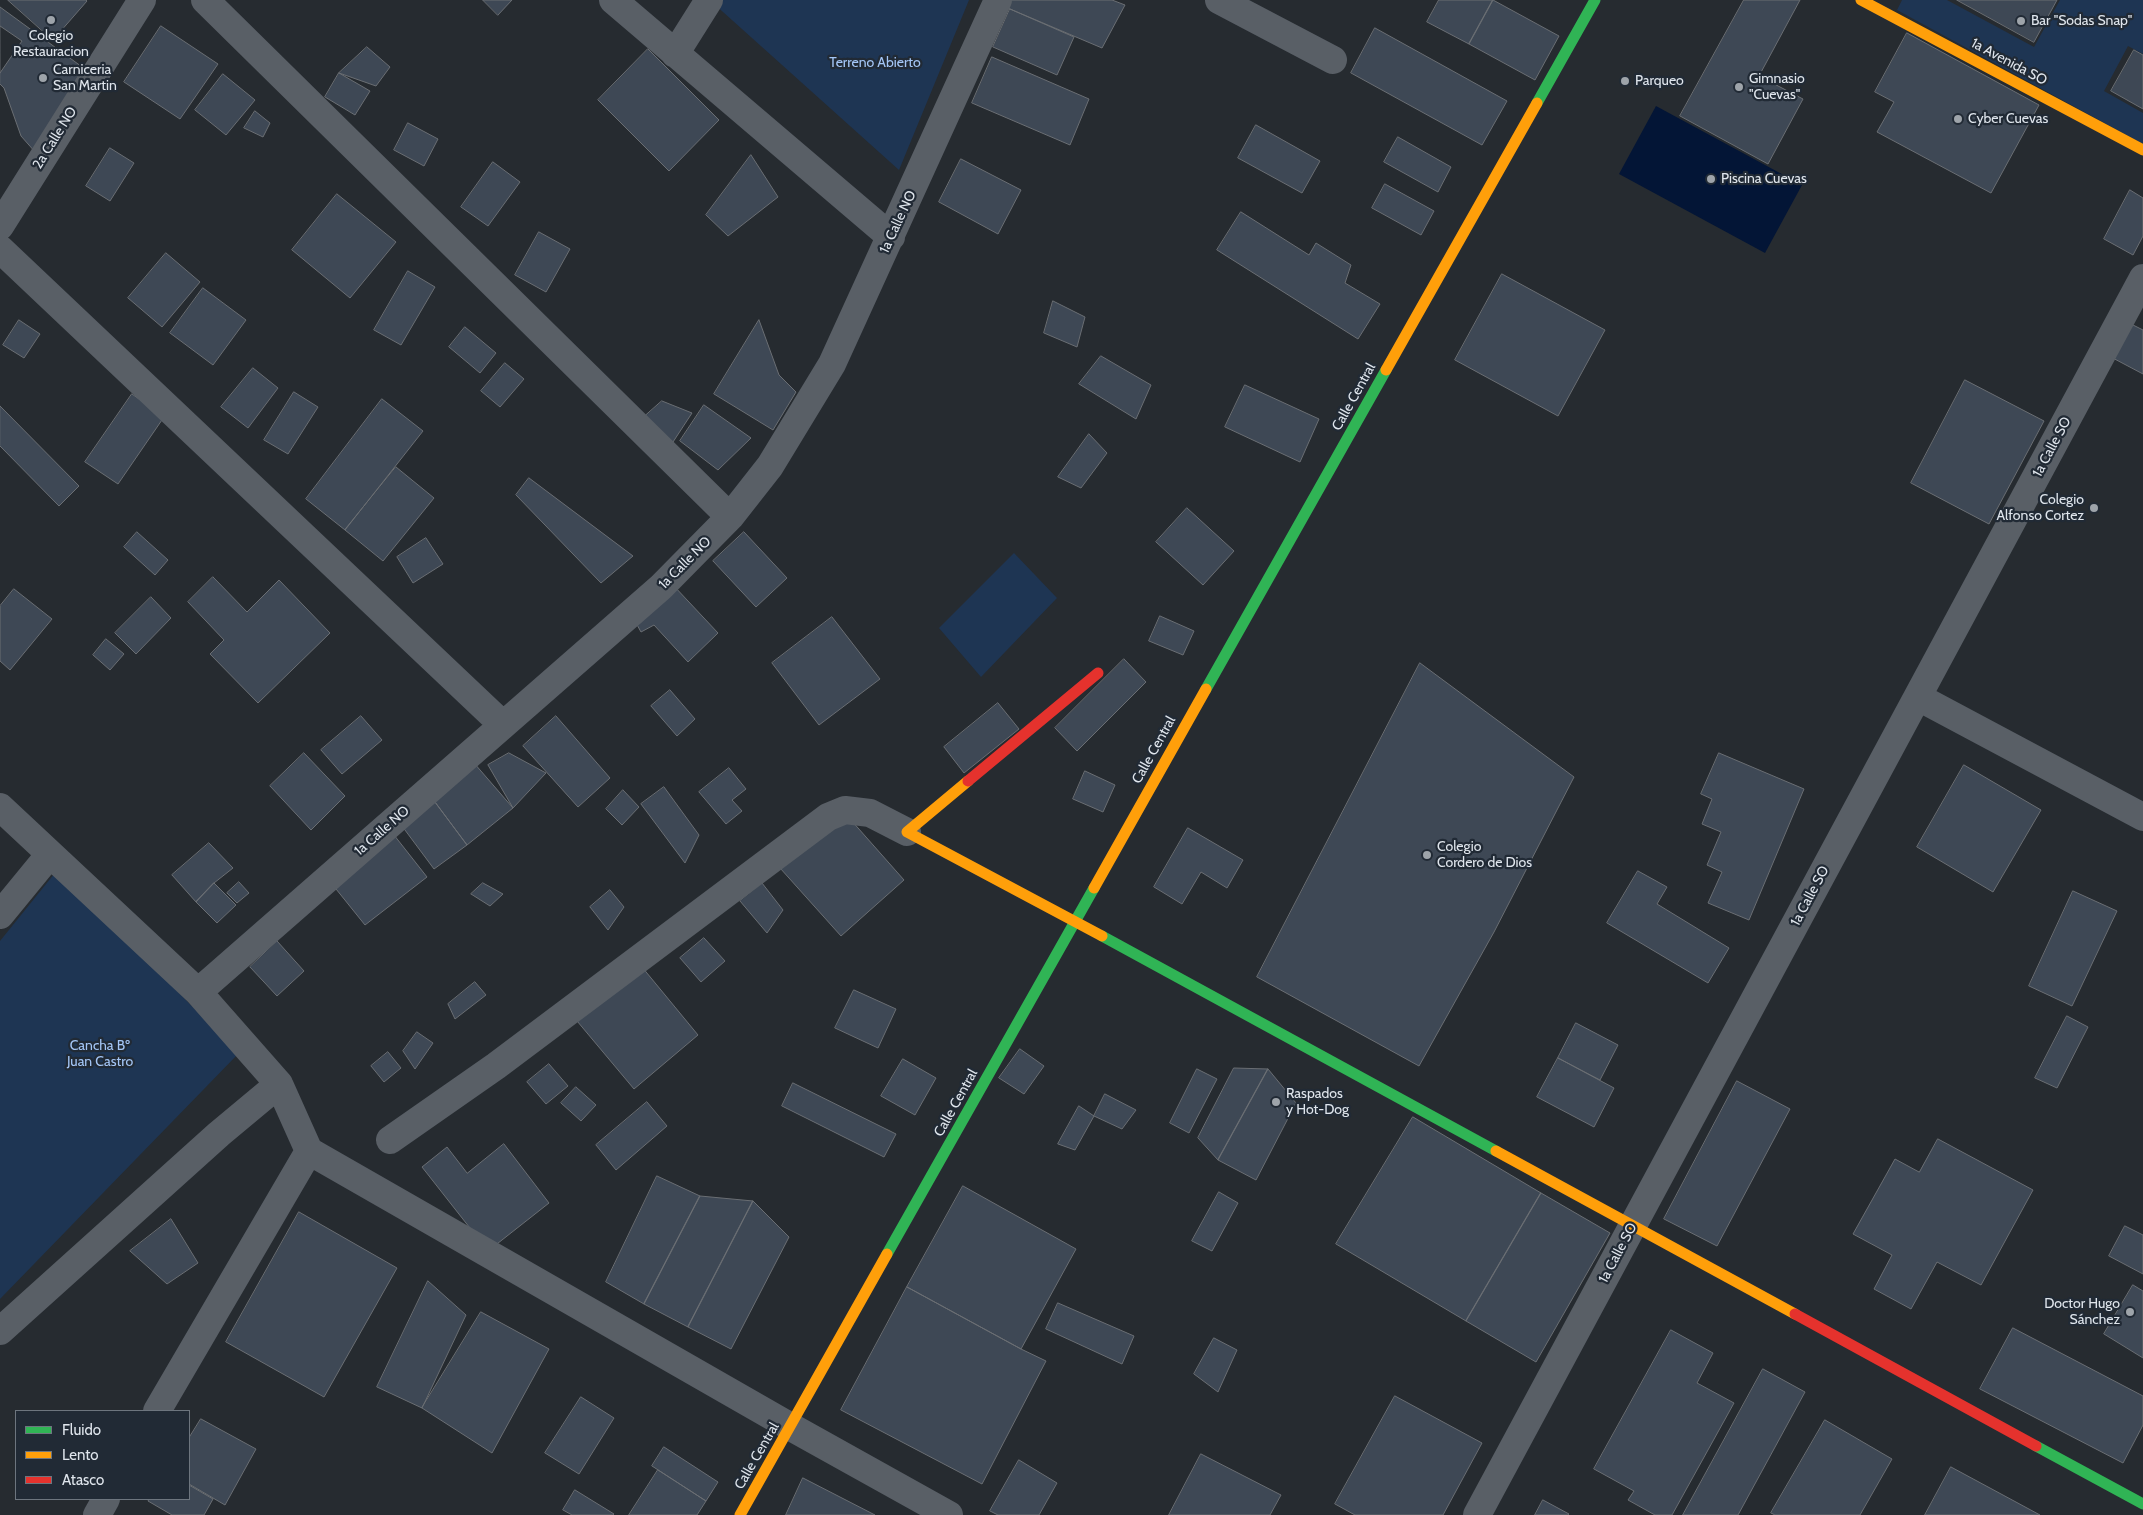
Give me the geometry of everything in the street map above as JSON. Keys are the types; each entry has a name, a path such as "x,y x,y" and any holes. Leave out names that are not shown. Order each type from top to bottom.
{"street":[{"name":"2a Calle NO","path":"0,226 142,0"},
{"path":"205,0 730,517"},
{"path":"613,0 891,237"},
{"path":"675,54 709,0"},
{"name":"1a Calle NO","path":"198,992 661,587 730,517 770,466 832,364 998,0"},
{"path":"1219,0 1333,60"},
{"name":"Calle Central","path":"740,1515 1595,0"},
{"name":"1a Avenida SO","path":"1861,0 2143,150"},
{"path":"0,249 504,725"},
{"name":"1a Calle SO","path":"1477,1515 2143,278"},
{"path":"907,832 1098,674"},
{"path":"1918,697 2143,817"},
{"path":"0,807 198,992 279,1084 309,1151 791,1427 949,1515"},
{"path":"390,1140 496,1066 828,817 845,810 870,813 1075,921 1632,1227 2143,1504 2137,1515"},
{"path":"0,915 50,854"},
{"path":"0,1331 219,1134 279,1084"},
{"path":"158,1410 309,1151"},
{"path":"97,1515 105,1500"}],"green space":[{"name":"Terreno Abierto","path":"714,0 969,0 899,170 713,3"},
{"path":"1902,0 1947,0 2034,47 2060,0 2143,0 2143,54 2128,46 2104,91 2143,113 2143,144 1897,10"},
{"path":"1014,553 1057,598 981,677 939,628"},
{"name":"Cancha Bº Juan Castro","path":"59,868 238,1054 0,1299 0,941"}],"shaded area":[{"name":"Piscina Cuevas","path":"1656,106 1802,185 1765,253 1619,174"}],"building":[{"name":"Colegio Restauracion","path":"8,0 86,0 87,1 53,40"},
{"path":"483,0 512,0 498,15"},
{"path":"1002,0 1112,0 1125,5 1102,48 1010,9 1000,3"},
{"path":"1439,0 1493,0 1469,44 1427,22"},
{"path":"1493,0 1559,36 1535,80 1469,44"},
{"name":"Gimnasio \"Cuevas\"","path":"1744,0 1800,0 1759,76 1803,99 1768,164 1680,116"},
{"name":"Bar \"Sodas Snap\"","path":"1957,0 2057,0 2034,42"},
{"name":"Carniceria San Martin","path":"0,7 89,72 36,153 21,136 4,88 0,84"},
{"path":"1010,9 1074,37 1057,75 993,47"},
{"path":"0,26 22,41 0,73"},
{"path":"161,26 218,64 180,119 124,82"},
{"path":"1375,28 1507,101 1482,145 1351,73"},
{"name":"Cyber Cuevas","path":"1907,33 2039,105 1991,193 1877,132 1894,102 1875,92"},
{"path":"367,47 390,67 376,86 339,73"},
{"path":"648,49 719,120 669,171 598,100"},
{"path":"2134,50 2143,55 2143,109 2111,91"},
{"path":"992,57 1089,99 1070,145 972,103"},
{"path":"339,73 370,91 355,115 325,97"},
{"path":"223,74 255,100 226,135 195,110"},
{"path":"255,111 270,123 263,137 244,128"},
{"path":"408,123 438,139 424,166 394,150"},
{"path":"1256,125 1320,161 1302,193 1238,158"},
{"path":"1398,137 1451,167 1438,192 1384,162"},
{"path":"110,148 134,163 110,201 86,186"},
{"path":"751,155 778,197 728,236 706,215"},
{"path":"961,159 1021,190 998,234 939,202"},
{"path":"493,162 520,182 488,226 461,207"},
{"path":"1385,184 1434,211 1421,235 1372,208"},
{"path":"2130,190 2143,198 2143,236 2133,255 2104,239"},
{"path":"337,194 396,242 350,298 292,250"},
{"path":"1241,212 1309,255 1316,243 1351,265 1345,283 1380,304 1358,339 1217,250"},
{"path":"539,232 570,249 546,292 515,275"},
{"path":"166,253 200,282 162,327 128,298"},
{"path":"408,271 435,287 401,345 374,330"},
{"path":"1502,274 1605,330 1558,416 1455,360"},
{"path":"203,288 246,320 213,365 170,333"},
{"path":"1053,301 1085,317 1077,347 1044,333"},
{"path":"19,320 40,334 24,358 3,345"},
{"path":"759,320 779,375 796,392 773,430 714,394"},
{"path":"2127,322 2143,330 2143,374 2109,356"},
{"path":"465,327 496,353 480,373 449,347"},
{"path":"1101,356 1151,385 1136,419 1079,384"},
{"path":"505,363 524,379 500,407 481,391"},
{"path":"253,368 278,388 248,428 221,407"},
{"path":"1965,380 2044,421 1989,524 1911,483"},
{"path":"1245,385 1319,419 1300,462 1225,427"},
{"path":"294,392 318,407 288,454 264,440"},
{"path":"132,394 164,417 118,484 85,462"},
{"path":"382,399 423,431 345,530 306,499"},
{"path":"662,401 692,413 673,442 644,417"},
{"path":"704,405 751,438 718,470 680,441"},
{"path":"0,406 79,486 59,506 0,446"},
{"path":"1089,434 1107,453 1081,488 1058,477"},
{"path":"396,467 434,498 383,561 345,530"},
{"path":"529,478 633,556 601,583 516,495"},
{"path":"1187,508 1234,551 1203,585 1156,542"},
{"path":"137,532 168,560 155,575 124,547"},
{"path":"744,532 787,578 756,607 713,561"},
{"path":"426,538 443,564 413,583 397,557"},
{"path":"213,577 247,612 279,580 330,633 258,703 210,654 224,640 188,602"},
{"path":"673,585 718,633 688,662 654,625 641,632 635,621"},
{"path":"14,589 52,619 10,670 0,661 0,606"},
{"path":"151,597 171,618 136,654 115,633"},
{"path":"1160,616 1194,631 1183,655 1149,641"},
{"path":"832,617 880,679 819,725 772,663"},
{"path":"106,639 124,654 110,670 93,655"},
{"path":"1124,659 1146,682 1077,751 1055,728"},
{"name":"Colegio Cordero de Dios","path":"1420,663 1574,777 1494,932 1419,1066 1257,977"},
{"path":"670,690 695,719 677,736 651,706"},
{"path":"998,703 1019,729 964,773 944,747"},
{"path":"361,716 382,740 342,774 321,750"},
{"path":"556,716 610,778 578,807 523,746"},
{"path":"304,753 345,796 311,830 270,786"},
{"path":"509,753 546,773 513,808 488,765"},
{"path":"1719,753 1804,789 1749,920 1708,903 1722,872 1707,865 1721,832 1702,824 1712,799 1701,794"},
{"path":"474,763 513,808 467,845 432,798"},
{"path":"1964,765 2041,810 1993,892 1917,847"},
{"path":"729,768 746,789 732,800 742,811 726,824 699,792"},
{"path":"1085,771 1115,785 1103,812 1073,799"},
{"path":"664,787 699,835 685,863 641,804"},
{"path":"623,790 639,807 622,825 606,809"},
{"path":"432,798 467,845 434,869 399,822"},
{"path":"843,811 904,880 841,936 780,868"},
{"path":"1188,828 1243,860 1227,888 1201,872 1182,904 1154,887"},
{"path":"394,835 427,877 365,925 332,884"},
{"path":"209,843 233,868 214,883 196,902 172,875"},
{"path":"1638,871 1667,887 1657,904 1729,948 1708,983 1607,923"},
{"path":"239,882 249,893 237,903 227,893"},
{"path":"214,883 236,905 217,923 196,902"},
{"path":"483,883 503,894 490,906 471,894"},
{"path":"762,883 783,910 767,933 740,901"},
{"path":"610,890 624,907 608,930 590,907"},
{"path":"2073,891 2117,911 2072,1006 2029,986"},
{"path":"704,938 725,961 701,982 680,958"},
{"path":"277,941 304,971 277,996 250,967"},
{"path":"637,961 698,1035 634,1089 572,1015"},
{"path":"475,982 486,995 455,1019 448,1004"},
{"path":"854,990 896,1009 878,1048 835,1028"},
{"path":"2067,1016 2088,1027 2057,1088 2035,1078"},
{"path":"1576,1023 1618,1045 1600,1080 1558,1058"},
{"path":"417,1032 433,1043 415,1069 403,1051"},
{"path":"1020,1049 1044,1066 1024,1094 999,1078"},
{"path":"388,1052 401,1068 384,1082 371,1066"},
{"path":"1558,1058 1614,1088 1594,1127 1537,1097"},
{"path":"903,1059 936,1078 915,1115 881,1096"},
{"path":"549,1064 568,1086 546,1104 527,1082"},
{"path":"1234,1068 1268,1069 1218,1160 1198,1138"},
{"path":"1197,1069 1217,1079 1189,1133 1170,1123"},
{"path":"1268,1069 1296,1103 1256,1180 1218,1160"},
{"path":"1737,1081 1790,1109 1717,1246 1664,1219"},
{"path":"793,1083 896,1134 884,1157 782,1106"},
{"path":"576,1087 596,1105 581,1121 561,1103"},
{"path":"1105,1094 1136,1110 1122,1129 1094,1116"},
{"path":"647,1102 667,1126 616,1170 596,1145"},
{"path":"1079,1106 1094,1116 1075,1150 1058,1144"},
{"path":"1413,1117 1541,1193 1466,1321 1336,1244"},
{"path":"1938,1139 2033,1190 1981,1285 1937,1262 1911,1309 1874,1289 1892,1255 1853,1234 1895,1159 1919,1172"},
{"path":"504,1144 549,1203 488,1251 422,1167 447,1147 467,1173"},
{"path":"657,1176 700,1196 644,1304 606,1282"},
{"path":"963,1186 1076,1249 1021,1349 907,1287"},
{"path":"1219,1192 1238,1203 1212,1251 1192,1241"},
{"path":"1541,1193 1610,1233 1536,1362 1466,1321"},
{"path":"700,1196 753,1201 688,1327 644,1304"},
{"path":"753,1201 789,1237 731,1349 688,1327"},
{"path":"299,1212 397,1268 324,1397 226,1342"},
{"path":"171,1219 198,1263 167,1284 130,1251"},
{"path":"2125,1226 2143,1235 2143,1274 2109,1256"},
{"path":"428,1281 466,1315 422,1408 377,1387"},
{"name":"Doctor Hugo Sánchez","path":"2133,1285 2143,1291 2143,1358 2104,1334"},
{"path":"907,1287 1046,1361 982,1484 841,1410"},
{"path":"1058,1303 1134,1336 1122,1364 1046,1329"},
{"path":"481,1312 549,1349 492,1453 422,1408"},
{"path":"2013,1328 2143,1396 2143,1425 2123,1463 1980,1389"},
{"path":"1671,1330 1713,1353 1697,1383 1734,1403 1672,1515 1655,1515 1628,1500 1634,1491 1594,1469"},
{"path":"1214,1338 1237,1350 1218,1392 1194,1374"},
{"path":"1763,1369 1805,1392 1738,1515 1683,1515"},
{"path":"1395,1396 1482,1443 1443,1515 1355,1515 1335,1504"},
{"path":"581,1397 614,1418 579,1474 545,1453"},
{"path":"201,1419 256,1449 225,1505 190,1485 190,1436"},
{"path":"1825,1420 1892,1459 1860,1515 1775,1515 1771,1513"},
{"path":"664,1447 718,1482 706,1501 652,1466"},
{"path":"1201,1454 1281,1495 1270,1515 1169,1515"},
{"path":"1019,1460 1057,1483 1039,1515 998,1515 990,1511"},
{"path":"1951,1467 2040,1515 1925,1515"},
{"path":"658,1470 706,1501 697,1515 629,1515"},
{"path":"803,1478 875,1515 786,1515"},
{"path":"190,1486 213,1499 204,1515 172,1515 148,1501 190,1500"},
{"path":"575,1490 614,1514 572,1515 563,1510"},
{"path":"1543,1500 1569,1514 1535,1515"}],"traffic: fast":[{"path":"1537,103 1595,0"},
{"path":"1206,689 1386,370"},
{"path":"887,1254 1094,888"},
{"path":"1102,936 1496,1151"},
{"path":"2036,1446 2143,1504"}],"traffic: slow":[{"path":"1861,0 2143,150"},
{"path":"1386,370 1537,103"},
{"path":"1094,888 1206,689"},
{"path":"968,781 907,832 1102,936"},
{"path":"1496,1151 1795,1314"},
{"path":"740,1515 887,1254"}],"traffic: jam":[{"path":"968,781 1098,673"},
{"path":"1795,1314 2036,1446"}],"place":[{"name":"Colegio Restauracion","path":"51,20"},
{"name":"Bar \"Sodas Snap\"","path":"2021,21"},
{"name":"Carniceria San Martin","path":"43,78"},
{"name":"Parqueo","path":"1625,81"},
{"name":"Gimnasio \"Cuevas\"","path":"1739,87"},
{"name":"Cyber Cuevas","path":"1958,119"},
{"name":"Piscina Cuevas","path":"1711,179"},
{"name":"Colegio Alfonso Cortez","path":"2094,508"},
{"name":"Colegio Cordero de Dios","path":"1427,855"},
{"name":"Raspados y Hot-Dog","path":"1276,1102"},
{"name":"Doctor Hugo Sánchez","path":"2130,1312"}]}
